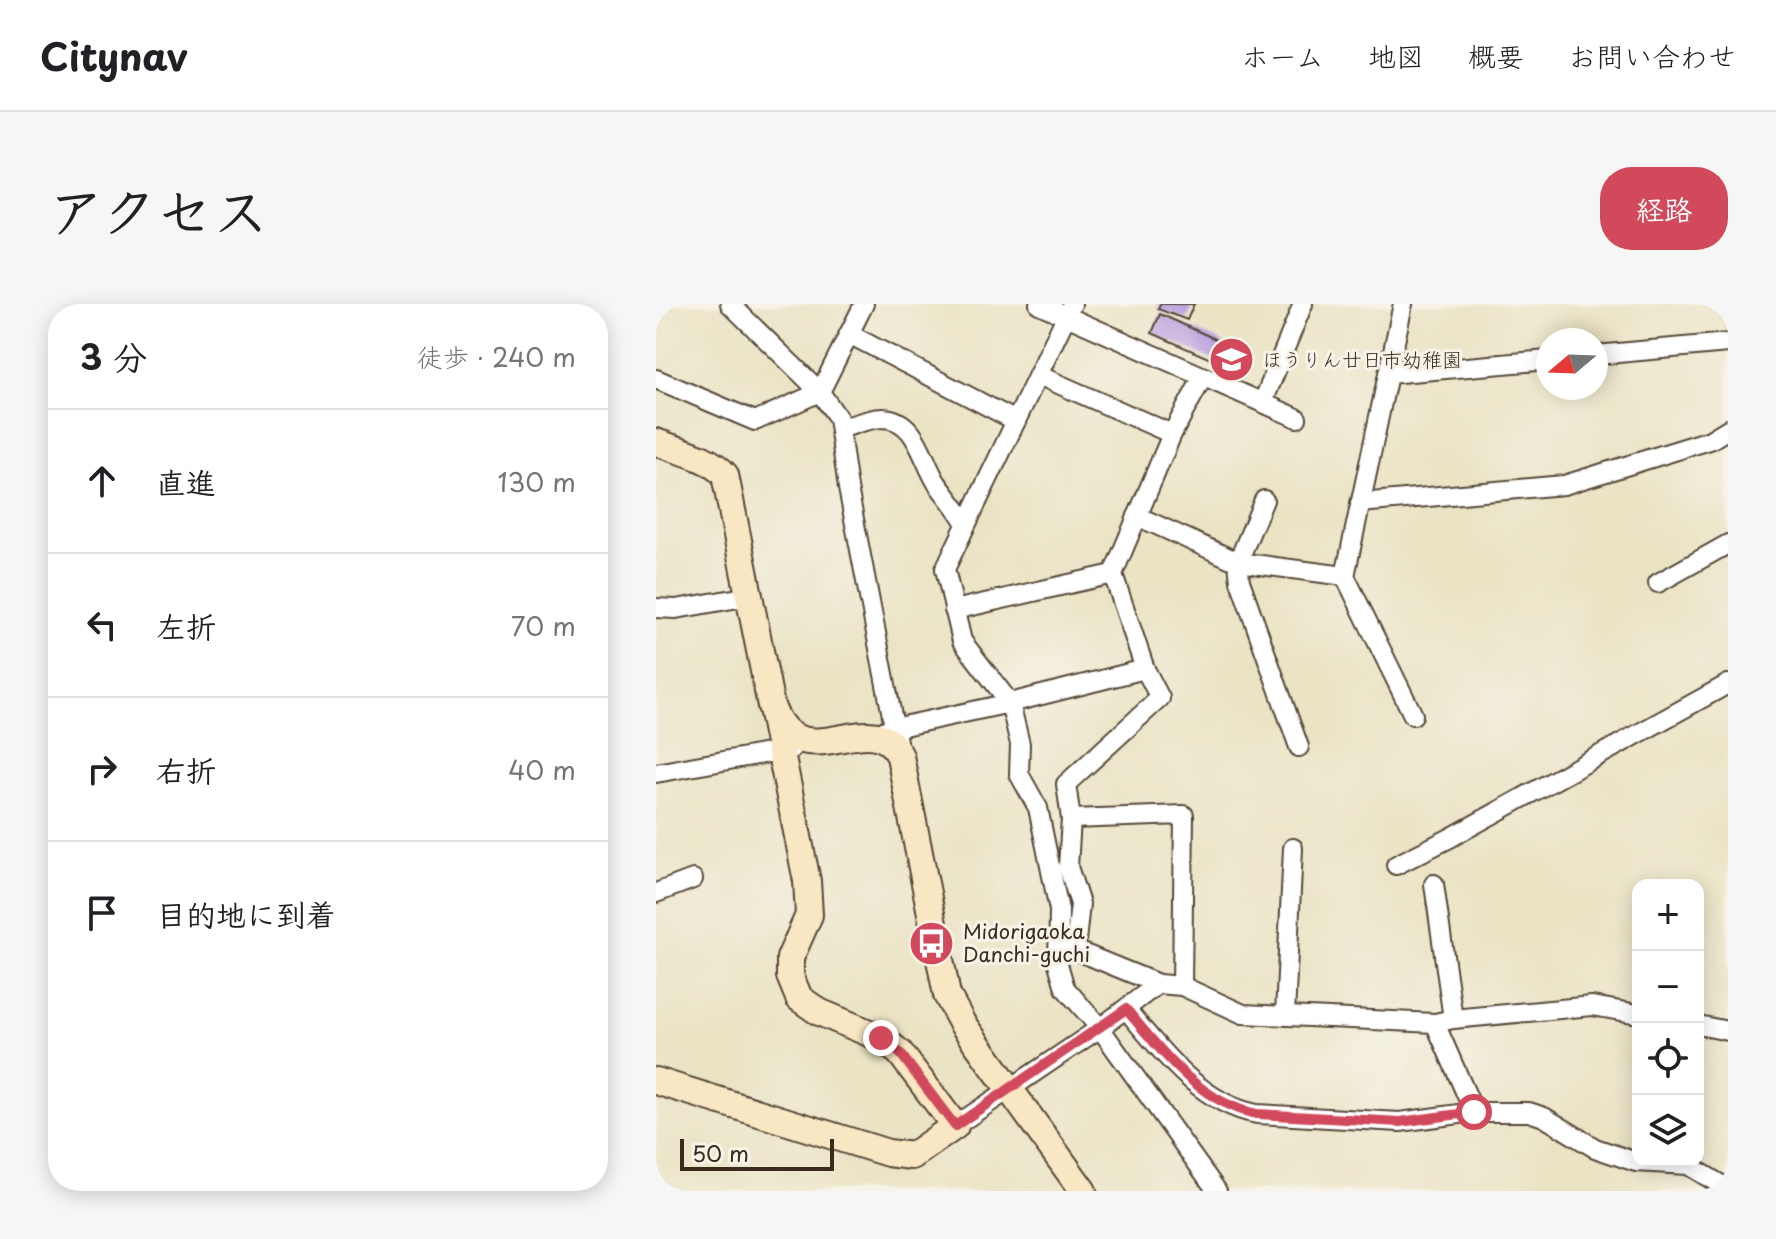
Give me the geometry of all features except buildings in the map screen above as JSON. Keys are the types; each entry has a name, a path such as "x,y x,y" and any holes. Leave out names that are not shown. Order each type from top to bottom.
{"street":[{"path":"656,379 755,421 820,392 864,304"},
{"path":"1039,304 1069,311 1203,377 1297,418"},
{"path":"1263,402 1303,304"},
{"path":"1403,304 1345,576 1413,715"},
{"path":"732,305 820,392 838,418 848,488 947,995 962,1023 1083,1191"},
{"path":"1069,311 945,569 962,641 1010,703 1020,744 1019,774 1038,808 1059,910 1058,964 1065,988 1100,1028 1217,1191"},
{"path":"849,334 1016,421"},
{"path":"1608,354 1728,343"},
{"path":"1388,374 1536,361"},
{"path":"1038,375 1172,434"},
{"path":"1203,377 1172,434 1113,574 1145,669 1160,698 1066,784 1071,819 1068,867 1080,904 1075,950 1158,984 1182,986 1243,1014 1444,1021 1592,1006 1632,1013"},
{"path":"840,429 883,418 905,425 919,444 936,481 955,504 966,524"},
{"path":"1360,503 1564,485 1710,440 1728,429"},
{"path":"656,442 706,460 725,475 807,881 809,915 790,958 790,976 799,998 819,1012 881,1038 900,1053 955,1126"},
{"path":"1264,500 1238,562 1240,581 1299,747"},
{"path":"1137,516 1238,562 1345,576"},
{"path":"1658,583 1728,544"},
{"path":"954,610 1113,574"},
{"path":"656,608 676,609 750,596"},
{"path":"656,773 895,729 1145,669"},
{"path":"1396,865 1728,684"},
{"path":"771,706 785,731 810,743 825,742"},
{"path":"867,734 881,735 893,743 900,756"},
{"path":"1071,819 1184,815 1182,986"},
{"path":"1285,1015 1293,848"},
{"path":"656,893 693,879"},
{"path":"1434,884 1444,1021 1474,1112"},
{"path":"656,1081 888,1153 912,1156 1011,1091 1158,984"},
{"path":"1126,1009 1195,1083 1234,1110 1400,1122 1474,1112 1529,1112 1544,1117 1595,1148 1636,1162 1688,1165 1728,1189"},
{"path":"1704,1026 1728,1031"}],"place":[{"name":"ほうりん廿日市幼稚園","path":"1231,360"},
{"name":"Midorigaoka Danchi-guchi","path":"932,944"}],"route":[{"path":"881,1038 900,1053 955,1126 1011,1091 1126,1009 1195,1083 1234,1110 1400,1122 1474,1112"}]}
